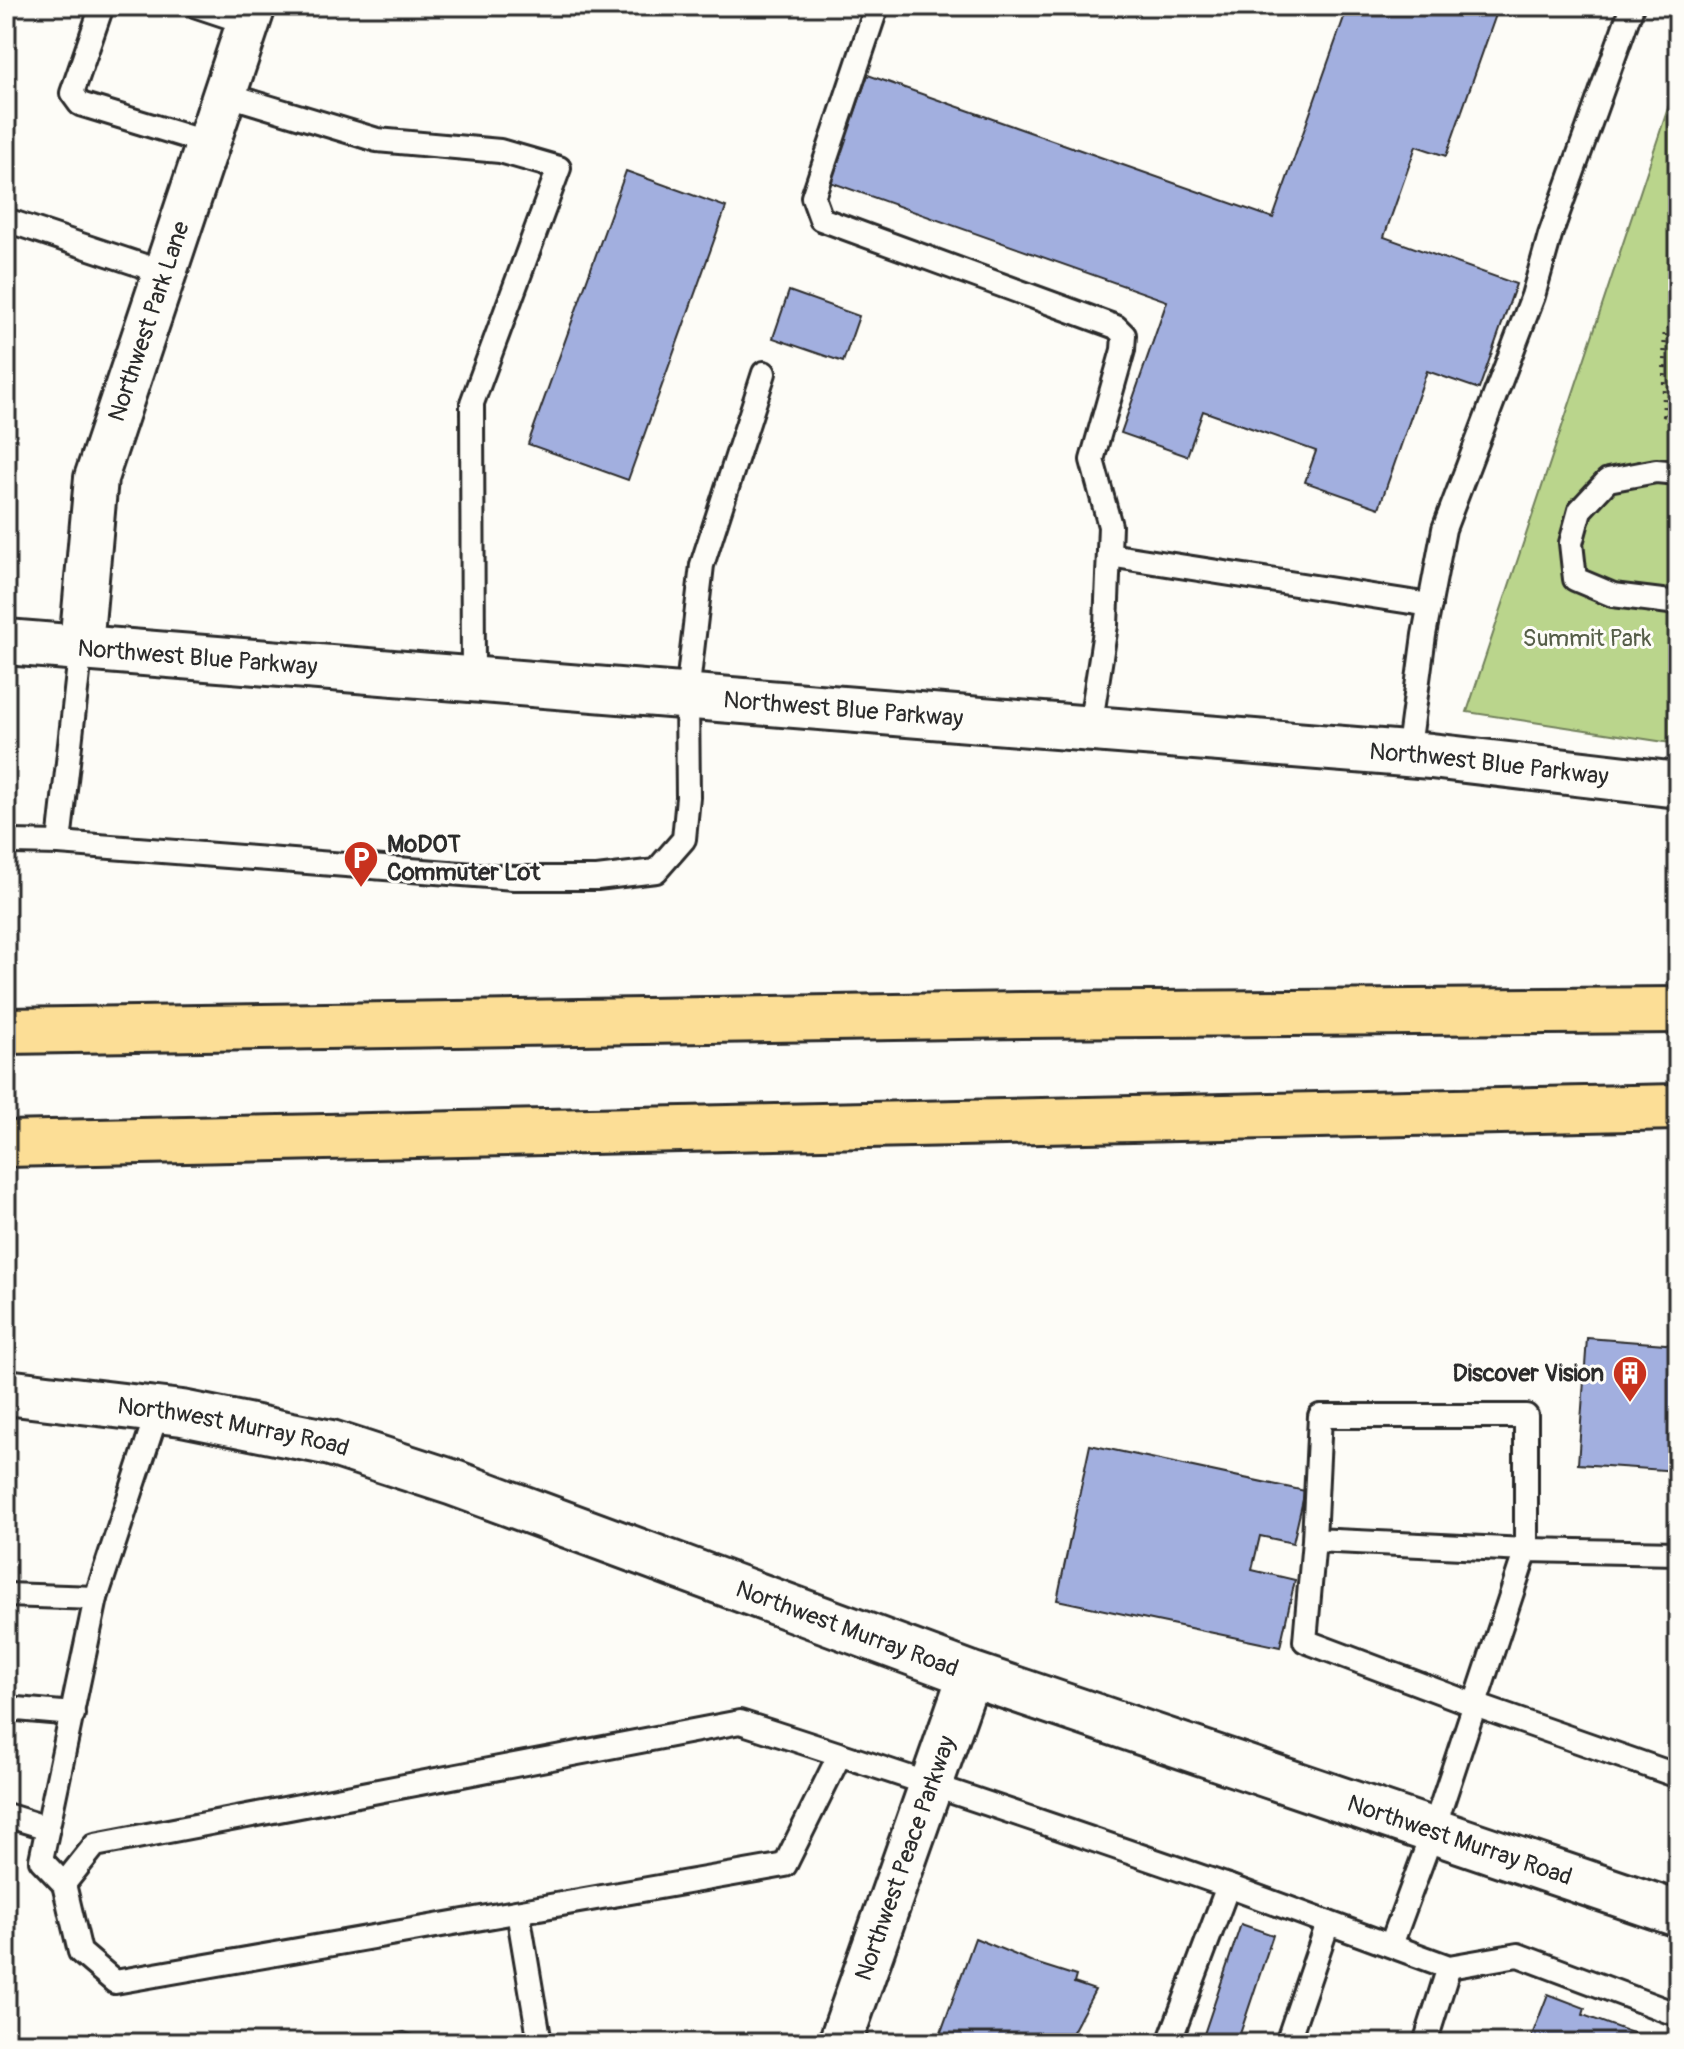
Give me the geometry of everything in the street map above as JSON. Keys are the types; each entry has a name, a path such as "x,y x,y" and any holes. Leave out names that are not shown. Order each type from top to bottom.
{"highway":[{"path":"6,1031 1037,1015 1678,1010"},
{"path":"6,1144 1678,1107"}],"street":[{"name":"Northwest Park Lane","path":"81,646 96,478 251,15"},
{"name":"Northwest Blue Parkway","path":"6,642 1408,755 1678,785"},
{"name":"Northwest Murray Road","path":"6,1392 158,1410 331,1443 454,1483 970,1674 1678,1914"},
{"name":"Northwest Peace Parkway","path":"840,2043 970,1674"}],"lane":[{"path":"102,6 72,93 74,98 80,104 208,143"},
{"path":"197,6 251,15"},
{"path":"877,6 813,197 821,219 1116,327 1124,335 1123,350 1092,460 1110,526 1106,625 1090,728"},
{"path":"1408,755 1444,529 1529,309 1550,235 1632,6"},
{"path":"225,94 377,140 500,151 559,168 472,403 473,678"},
{"path":"6,220 165,273"},
{"path":"8,843 59,843 514,878 597,878 656,871 684,839 688,797 687,695 702,565 764,373"},
{"path":"1678,473 1656,471 1608,480 1580,510 1571,543 1575,579 1613,595 1678,603"},
{"path":"1109,555 1430,605"},
{"path":"59,843 81,646"},
{"path":"158,1410 96,1598 41,1860 64,1884 80,1952 115,1982 785,1865 840,1754"},
{"path":"1391,1945 1433,1831 1475,1705 1526,1550 1526,1416 1320,1416 1305,1641 1475,1705 1678,1776"},
{"path":"1314,1540 1526,1550 1678,1553"},
{"path":"6,1595 96,1598"},
{"path":"6,1708 73,1714"},
{"path":"64,1884 95,1845 740,1722 933,1784 1228,1886 1449,1967 1518,1955 1678,2015"},
{"path":"6,1815 48,1828"},
{"path":"1169,2043 1228,1886"},
{"path":"518,1912 540,2043"},
{"path":"1287,2043 1328,1923"},
{"path":"1425,2043 1449,1967"}],"path":[{"path":"1678,314 1665,334 1664,415 1678,417"}],"green space":[{"name":"Summit Park","path":"1678,78 1678,744 1467,712"}],"building":[{"path":"1348,6 1499,6 1446,156 1416,146 1384,237 1516,284 1479,389 1427,371 1379,508 1305,482 1316,451 1203,411 1187,456 1121,433 1167,301 830,182 868,75 1273,218"},
{"path":"626,171 726,207 628,480 528,444"},
{"path":"789,291 859,316 843,362 773,338"},
{"name":"Discover Vision","path":"1587,1338 1678,1345 1678,1471 1578,1464"},
{"path":"1090,1445 1305,1491 1293,1543 1260,1536 1252,1570 1295,1580 1280,1647 1057,1600"},
{"path":"1241,1924 1273,1935 1237,2043 1201,2043"},
{"path":"975,1938 1076,1976 1074,1983 1095,1990 1067,2043 937,2043"},
{"path":"1548,1994 1585,2008 1583,2015 1660,2043 1529,2043"},
{"path":"404,2032 422,2038 423,2043 321,2043"}],"place":[{"name":"MoDOT Commuter Lot","path":"361,889"},
{"name":"Discover Vision","path":"1630,1404"}]}
